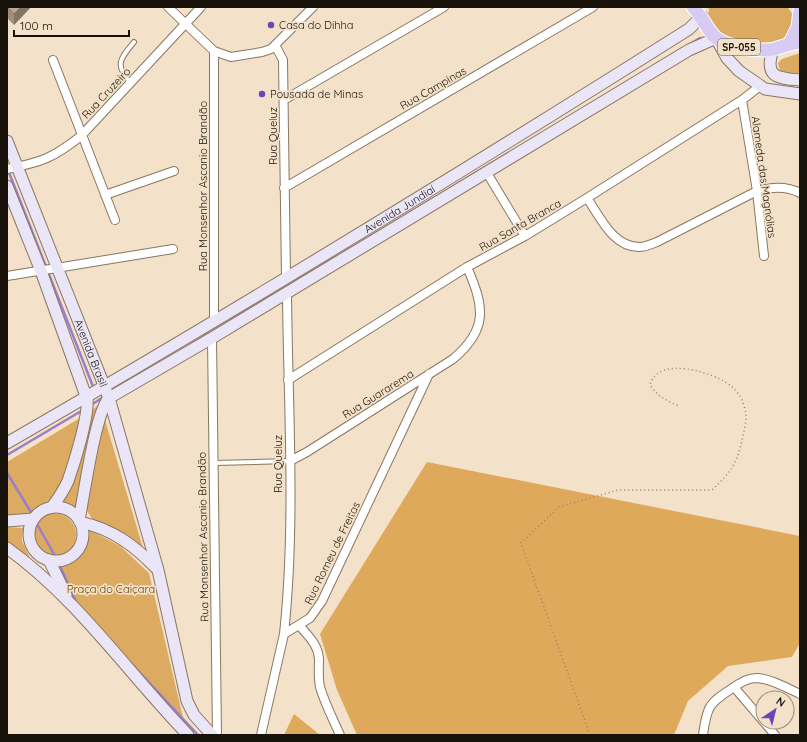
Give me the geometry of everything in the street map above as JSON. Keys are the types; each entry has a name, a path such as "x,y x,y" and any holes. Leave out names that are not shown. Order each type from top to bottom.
{"main road":[{"name":"SP-055","path":"699,10 707,29 716,38 748,49 773,49 795,42 800,11 795,7"},
{"name":"Avenida Jundiaí","path":"99,394 214,321 488,156 689,29 699,10"},
{"name":"Avenida Jundiaí","path":"99,394 212,338 487,174 689,50 716,38"},
{"path":"716,38 727,58 739,71 760,86 765,89 800,94"},
{"path":"773,49 770,68 774,75 781,78 800,80"},
{"name":"Avenida Brasil","path":"7,141 12,168 49,269 99,394 158,570 187,701 194,716 212,735"},
{"name":"Avenida Brasil","path":"7,186 49,269 99,394"},
{"path":"52,507 61,494 68,479 86,417 99,394"},
{"path":"7,443 99,394"},
{"path":"25,561 66,559 74,554 79,547 82,538 80,521 96,433 103,407 99,394"},
{"path":"70,602 47,559 35,551 30,544 29,527 33,519 44,510 52,507 69,511 80,521 96,526 125,540 140,551 158,570"},
{"path":"7,521 33,519"},
{"path":"7,548 25,561 70,602 178,730 188,735"}],"street":[{"path":"168,7 214,51 231,56 262,52 271,49 313,7"},
{"name":"Rua Cruzeiro","path":"12,168 41,162 61,152 81,136 201,7"},
{"path":"284,100 444,7"},
{"name":"Rua Campinas","path":"284,188 594,7"},
{"name":"Rua Queluz","path":"276,45 283,60 286,278"},
{"name":"Rua Monsenhor Ascanio Brandão","path":"214,51 214,321"},
{"path":"53,60 114,220"},
{"name":"Rua Santa Branca","path":"288,380 467,267 525,236 587,198 742,100 760,86"},
{"name":"Alameda das Magnólias","path":"742,100 757,191 764,256"},
{"path":"105,195 174,172"},
{"path":"487,174 525,236"},
{"path":"587,198 608,231 625,244 640,247 657,242 757,191 779,187 800,193"},
{"path":"7,276 173,249"},
{"name":"Rua Guararema","path":"290,461 307,452 453,359 466,348 474,338 480,322 481,308 477,289 467,267"},
{"name":"Rua Queluz","path":"284,634 289,591 290,461 287,294"},
{"name":"Rua Monsenhor Ascanio Brandão","path":"212,338 217,735"},
{"name":"Rua Romeu de Freitas","path":"284,634 310,618 322,601 429,374"},
{"path":"299,625 312,639 318,650 318,677 328,710 340,735"},
{"path":"261,735 284,634"},
{"path":"703,735 705,717 711,704 721,694 747,679 757,678 767,680 800,694"},
{"path":"734,687 755,712"}],"lane":[{"path":"131,83 123,74 120,65 122,56 134,42"},
{"name":"Rua Guararema","path":"214,463 290,461"}],"path":[{"path":"590,735 521,543 559,507 618,490 712,490 730,473 739,454 746,422 745,407 740,397 731,386 700,371 675,369 657,373 652,377 650,385 654,391 665,400 679,406"}],"green space":[{"path":"709,7 787,7 793,15 794,23 792,31 787,39 764,46 722,37 708,20"},
{"path":"800,53 800,75 789,75 780,71 778,63 782,59"},
{"path":"103,401 79,512 67,505 58,503 90,412"},
{"path":"80,418 68,468 57,490 39,509 29,515 7,516 7,462"},
{"path":"105,420 143,548 93,520 87,511 93,465"},
{"name":"Praça do Caiçara","path":"54,513 66,517 72,523 76,535 72,547 66,553 54,557 42,553 36,547 32,535 36,523 42,517"},
{"path":"7,527 23,528 22,541 30,558 7,544"},
{"name":"Praça do Caiçara","path":"86,528 120,546 149,573 185,726 73,604 56,567 69,562 78,554 84,542"}],"shaded area":[{"path":"427,462 800,536 800,643 792,657 728,666 688,701 674,735 357,735 337,690 320,634"},
{"path":"294,714 320,735 284,735"}],"building":[{"path":"7,7 21,7 14,14"}],"waterway":[{"path":"193,343 700,38"},
{"path":"8,170 94,389"},
{"path":"91,405 105,396"},
{"path":"7,455 83,410"},
{"path":"7,473 31,512"},
{"path":"37,524 55,556"},
{"path":"60,566 76,602"},
{"path":"129,661 198,735"}],"place":[{"name":"Casa do Dihha","path":"271,25"},
{"name":"Pousada de Minas","path":"262,94"}]}
